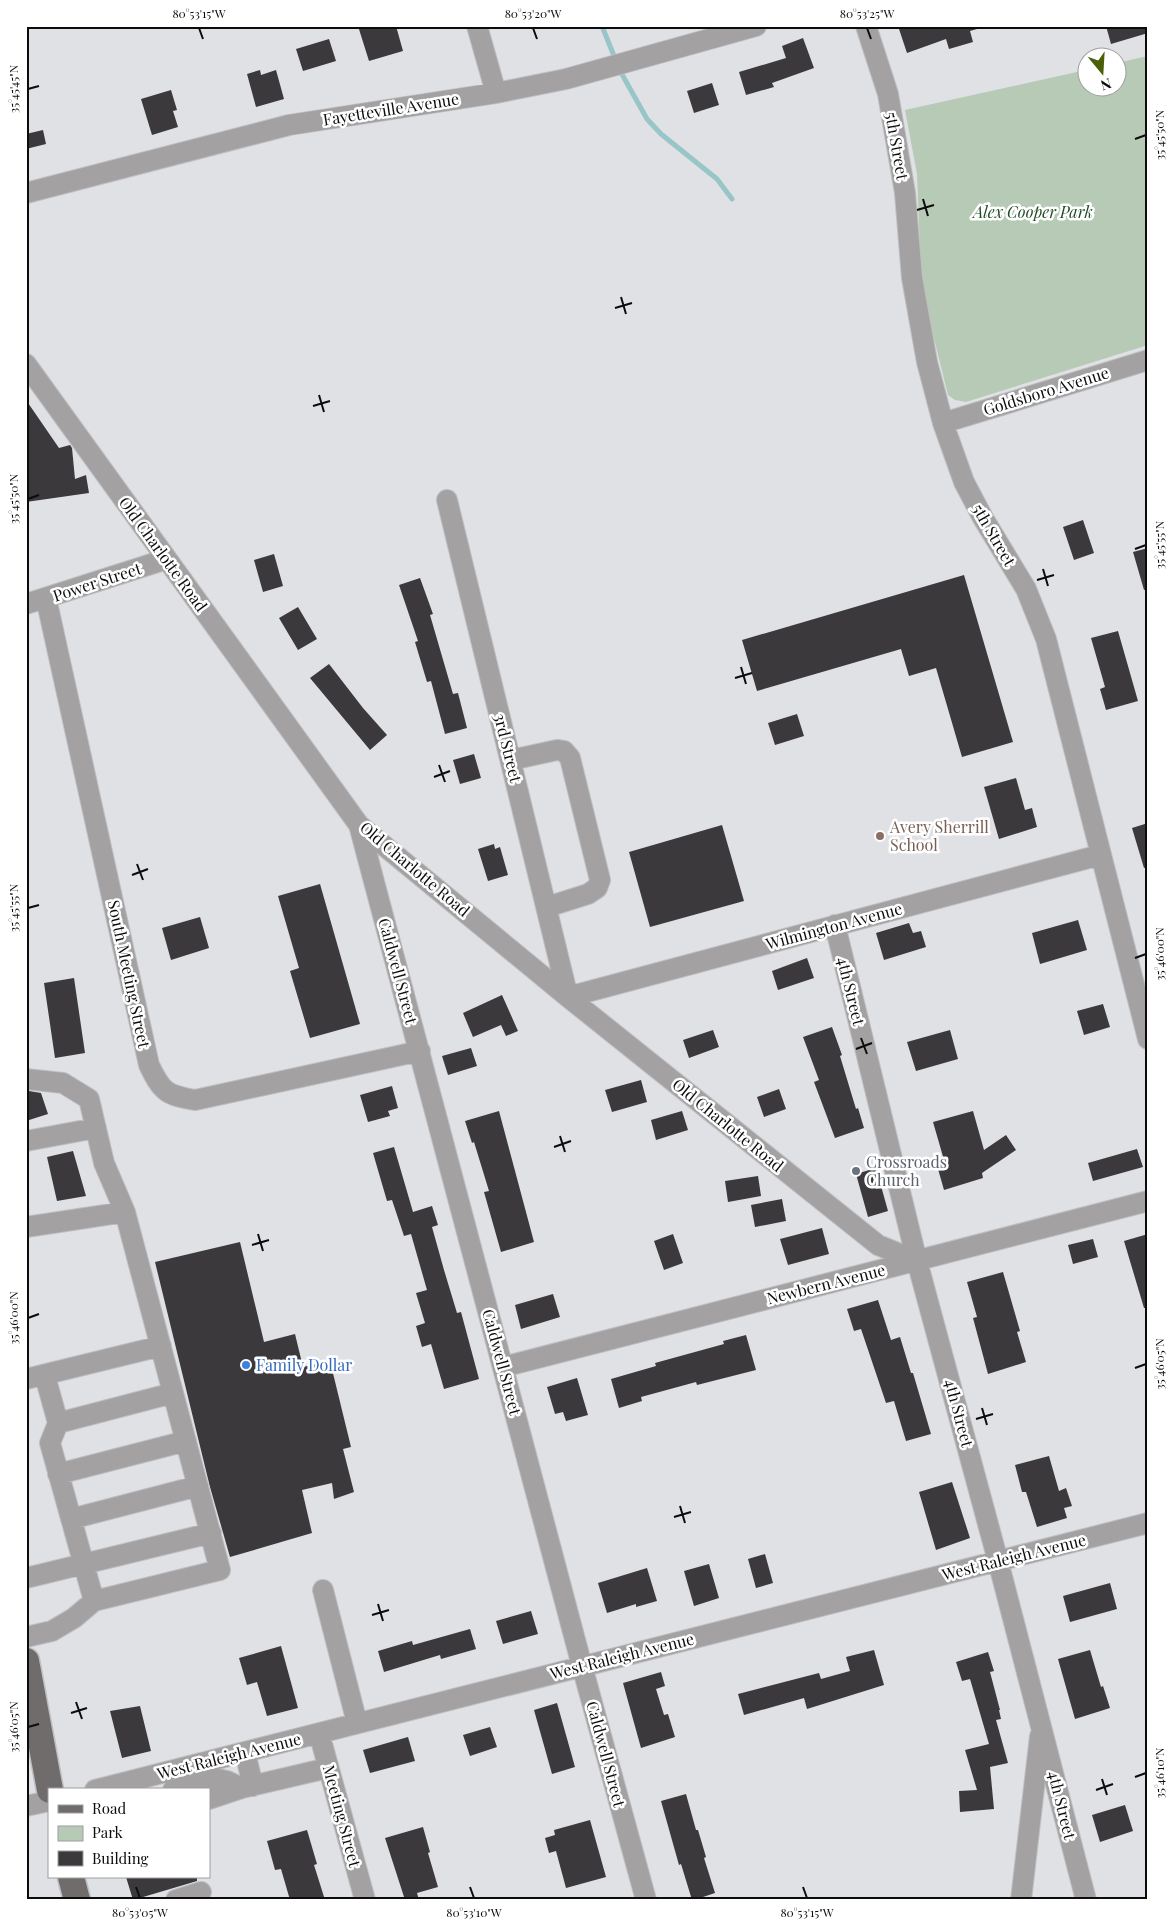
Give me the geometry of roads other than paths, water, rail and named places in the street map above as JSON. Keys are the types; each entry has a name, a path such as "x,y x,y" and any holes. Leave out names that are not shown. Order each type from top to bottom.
{"main road":[{"path":"26,1661 50,1788"},
{"path":"72,1878 77,1900"}],"street":[{"path":"477,26 496,93"},
{"name":"Fayetteville Avenue","path":"26,194 289,125 496,93 566,79 756,26"},
{"name":"5th Street","path":"866,26 888,94 906,193 912,278 927,362 944,423 964,482 983,518 1026,589 1046,639 1148,1040"},
{"name":"Goldsboro Avenue","path":"944,423 1148,360"},
{"name":"Old Charlotte Road","path":"26,364 360,825 568,997 878,1245 918,1261"},
{"name":"3rd Street","path":"447,500 568,997"},
{"name":"Power Street","path":"26,604 167,559"},
{"name":"South Meeting Street","path":"46,598 150,1065 158,1084 175,1096 196,1100 420,1052"},
{"path":"511,760 557,750 564,751 570,758 600,880 597,888 588,894 547,907"},
{"name":"Caldwell Street","path":"360,825 582,1666 646,1900"},
{"name":"Wilmington Avenue","path":"568,997 1100,855"},
{"name":"4th Street","path":"835,925 918,1261 1086,1900"},
{"path":"26,1079 63,1083 89,1099 104,1163 125,1212 220,1570 94,1601 74,1618 52,1631 26,1637"},
{"path":"26,1141 96,1128"},
{"name":"Newbern Avenue","path":"503,1367 1148,1201"},
{"path":"26,1227 125,1212"},
{"path":"94,1601 50,1443 58,1423 36,1378 161,1346"},
{"path":"58,1423 173,1393"},
{"path":"58,1474 186,1441"},
{"path":"71,1520 198,1486"},
{"name":"West Raleigh Avenue","path":"107,1788 190,1785 245,1752 1148,1523"},
{"path":"26,1578 211,1533"},
{"path":"323,1590 357,1723"},
{"path":"1021,1900 1041,1724"},
{"name":"Meeting Street","path":"319,1733 319,1770 365,1900"},
{"path":"245,1752 247,1787"},
{"path":"190,1785 218,1779 247,1787 319,1770"},
{"path":"26,1806 48,1801"},
{"path":"176,1900 201,1892"}],"waterway":[{"path":"602,26 616,61"},
{"path":"619,69 647,119 661,134 717,179 732,199"}],"place":[{"name":"Avery Sherrill School","path":"880,836"},
{"name":"Crossroads Church","path":"856,1171"},
{"name":"Family Dollar","path":"246,1365"}],"park label":[{"name":"Alex Cooper Park","path":"1033,212"}]}
